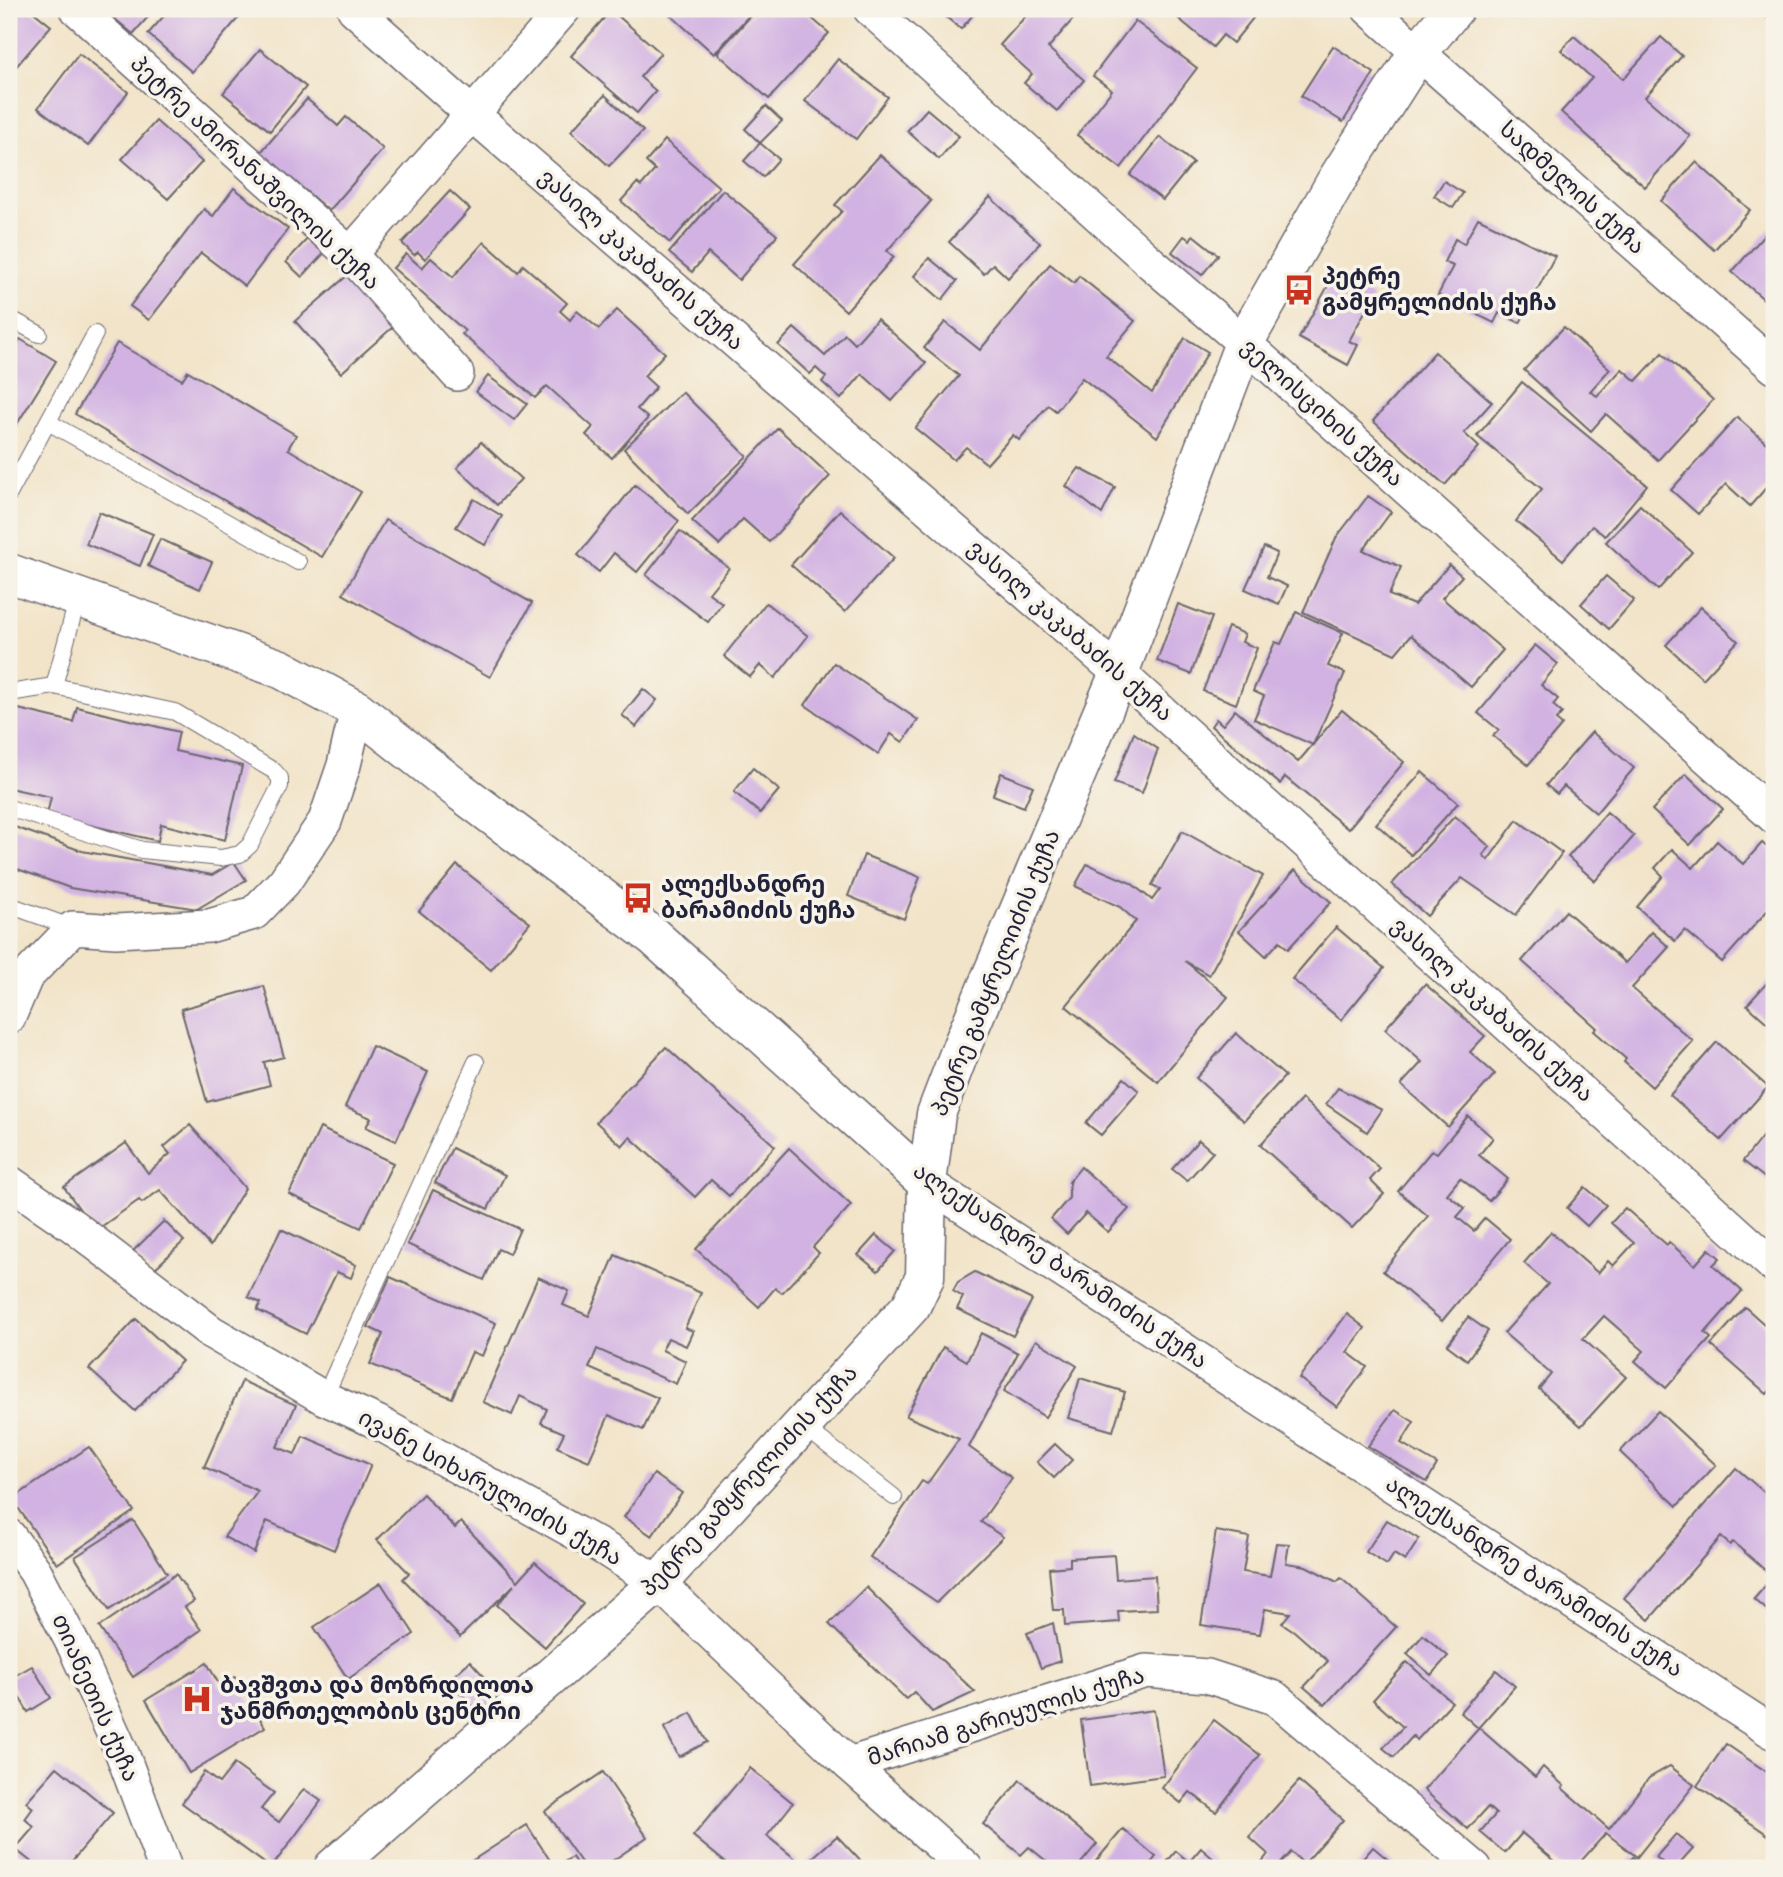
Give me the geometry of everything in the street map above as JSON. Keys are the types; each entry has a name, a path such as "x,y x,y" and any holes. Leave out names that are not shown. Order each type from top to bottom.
{"street":[{"name":"პეტრე ამირანაშვილის ქუჩა","path":"77,9 349,254 457,374"},
{"name":"ვასილ კაკაბაძის ქუჩა","path":"354,9 1119,673 1774,1266"},
{"path":"349,254 564,9"},
{"name":"ველისციხის ქუჩა","path":"870,9 1151,263 1774,817"},
{"name":"სადმელის ქუჩა","path":"1369,9 1774,367"},
{"name":"პეტრე გამყრელიძის ქუჩა","path":"333,1868 658,1583 911,1306 925,1277 927,1183 936,1114 1119,673 1244,343 1336,181 1419,51 1454,9"},
{"name":"ალექსანდრე ბარამიძის ქუჩა","path":"9,573 281,669 357,710 653,936 927,1183 1774,1733"},
{"path":"9,1017 26,977 73,928 116,931 209,926 254,913 284,882 325,821 344,765 357,710"},
{"name":"ივანე სიხარულიძის ქუჩა","path":"9,1182 73,1226 211,1332 324,1398 389,1429 605,1549 658,1583 849,1764 966,1868"},
{"name":"თიანეთის ქუჩა","path":"9,1535 36,1571 75,1647 122,1753 165,1868"},
{"name":"მარიამ გარიყულის ქუჩა","path":"849,1764 1146,1671 1207,1676 1275,1698 1475,1868"}],"lane":[{"path":"9,318 39,334"},
{"path":"9,494 95,334"},
{"path":"48,422 298,562"},
{"path":"54,686 78,597"},
{"path":"9,693 54,686 175,712 274,771 280,778 280,786 250,845 240,854 221,859 142,850 9,808"},
{"path":"9,905 73,928"},
{"path":"324,1398 476,1062"},
{"path":"802,1425 894,1497"}],"building":[{"path":"9,9 30,9 51,26 9,75"},
{"path":"114,9 155,9 133,34 109,14"},
{"path":"170,9 246,9 192,72 148,34"},
{"path":"666,9 755,9 714,54"},
{"path":"757,9 801,9 829,33 769,99 717,53"},
{"path":"936,9 978,9 961,29"},
{"path":"1032,9 1082,9 1048,48 1084,80 1057,111 1024,83 1032,74 1000,45"},
{"path":"1167,9 1244,9 1254,17 1233,43 1223,35 1213,47"},
{"path":"1758,9 1774,9 1774,24"},
{"path":"611,10 661,53 640,77 656,91 637,113 571,56"},
{"path":"1135,21 1197,68 1121,168 1077,135 1112,90 1093,76"},
{"path":"1574,36 1623,79 1661,37 1682,56 1645,97 1690,136 1645,187 1561,112 1592,78 1561,50"},
{"path":"1333,46 1374,73 1343,122 1301,96"},
{"path":"260,49 306,87 270,131 223,93"},
{"path":"79,54 128,92 88,146 38,108"},
{"path":"838,59 888,97 856,139 805,101"},
{"path":"605,95 643,131 609,166 571,131"},
{"path":"307,99 338,126 346,117 383,149 329,211 261,152"},
{"path":"766,106 782,121 760,143 745,129"},
{"path":"927,109 959,136 939,159 907,131"},
{"path":"156,121 202,162 168,199 122,159"},
{"path":"1160,137 1193,163 1163,200 1130,175"},
{"path":"665,140 719,187 670,243 621,201 637,183 641,186 655,170 646,162"},
{"path":"760,143 779,159 763,177 744,161"},
{"path":"880,155 931,201 887,251 894,257 846,311 794,264 842,211 835,205"},
{"path":"1696,162 1750,210 1714,250 1661,201"},
{"path":"1444,181 1463,193 1453,208 1434,196"},
{"path":"234,188 288,229 245,286 201,253 149,320 130,306 204,209 213,216"},
{"path":"723,190 777,235 739,280 708,253 692,272 669,253"},
{"path":"450,191 470,209 425,259 418,252 414,255 402,243"},
{"path":"990,197 1040,243 1008,278 993,264 984,274 949,242"},
{"path":"1478,218 1555,256 1520,323 1499,313 1494,323 1438,295 1453,266 1444,262 1455,239 1464,244"},
{"path":"1774,224 1774,308 1732,272"},
{"path":"1193,235 1218,255 1202,275 1172,252 1184,236 1190,240"},
{"path":"310,236 326,251 302,277 286,262"},
{"path":"484,242 518,272 523,265 567,303 560,311 570,320 577,311 599,329 617,310 665,353 644,376 656,387 637,409 648,418 612,458 586,435 593,427 547,386 535,398 462,334 465,331 393,268 406,254 422,268 431,258 453,277"},
{"path":"929,258 957,281 942,300 914,276"},
{"path":"1050,264 1074,283 1079,276 1135,321 1106,356 1152,393 1185,338 1208,352 1157,437 1082,378 1056,411 1048,405 1019,440 1013,435 987,464 966,447 954,460 915,428 959,376 924,348 945,322 980,350"},
{"path":"348,275 394,326 341,373 295,321"},
{"path":"1334,275 1373,297 1349,341 1358,345 1348,365 1299,338"},
{"path":"877,319 926,363 892,401 862,374 841,399 822,382 826,377 816,368 810,374 778,345 794,328 825,356 845,334 855,344"},
{"path":"1564,327 1610,369 1590,391 1597,396 1622,369 1636,381 1662,353 1713,400 1658,460 1606,414 1591,431 1524,370"},
{"path":"20,339 56,361 9,437 9,341 16,345"},
{"path":"117,343 182,380 188,371 296,435 288,449 361,492 322,557 75,414"},
{"path":"1435,352 1492,402 1464,433 1479,447 1445,485 1373,421"},
{"path":"488,376 527,404 514,420 476,392"},
{"path":"1522,382 1647,485 1605,536 1592,526 1563,560 1516,521 1542,489 1477,436"},
{"path":"682,392 747,456 688,514 624,449"},
{"path":"1737,417 1774,450 1774,466 1771,469 1774,479 1750,506 1726,484 1698,514 1671,490"},
{"path":"778,428 830,476 769,542 743,519 719,545 692,521"},
{"path":"481,442 521,479 497,505 457,468"},
{"path":"1079,468 1115,487 1102,514 1066,486"},
{"path":"635,485 679,521 637,572 614,553 599,572 578,555"},
{"path":"1368,496 1391,512 1363,550 1401,567 1389,595 1414,605 1449,565 1462,576 1442,598 1503,650 1471,687 1411,635 1395,654 1303,612 1336,538"},
{"path":"474,499 502,516 485,545 456,527"},
{"path":"1640,505 1692,552 1658,590 1606,542"},
{"path":"840,510 894,558 845,612 791,565"},
{"path":"99,512 153,534 140,566 86,544"},
{"path":"385,520 532,603 490,677 343,594"},
{"path":"680,531 729,568 709,593 722,603 708,622 646,575"},
{"path":"160,539 212,562 200,589 148,566"},
{"path":"1264,547 1277,553 1267,577 1287,586 1279,604 1245,589"},
{"path":"1606,576 1634,600 1609,629 1581,604"},
{"path":"766,603 808,636 775,678 760,665 750,677 724,656"},
{"path":"1178,604 1212,617 1191,674 1157,661"},
{"path":"1701,607 1738,641 1703,679 1666,645"},
{"path":"1296,612 1343,633 1328,666 1345,673 1313,745 1254,719 1264,696 1253,691 1275,642 1281,644"},
{"path":"1228,627 1245,634 1242,642 1257,648 1236,704 1203,691"},
{"path":"1535,645 1558,664 1541,685 1558,699 1553,705 1562,713 1556,720 1562,725 1528,765 1493,736 1499,730 1478,713"},
{"path":"834,663 918,720 903,742 891,734 878,754 805,705"},
{"path":"643,689 657,700 636,727 622,715"},
{"path":"10,707 73,722 77,707 179,732 175,751 242,766 225,840 161,824 158,841 47,815 51,797 9,788"},
{"path":"1235,710 1298,762 1342,710 1404,762 1348,829 1285,777 1280,784 1211,726 1216,719 1223,725"},
{"path":"1592,732 1634,768 1596,813 1564,786 1557,794 1546,785"},
{"path":"1134,733 1158,749 1142,793 1114,783"},
{"path":"753,768 779,790 760,813 734,792"},
{"path":"1422,772 1458,803 1411,855 1376,824"},
{"path":"1001,773 1033,786 1024,807 993,795"},
{"path":"1686,774 1723,809 1690,845 1652,810"},
{"path":"1607,812 1634,836 1595,881 1568,857"},
{"path":"1455,816 1490,847 1483,855 1488,860 1517,820 1562,853 1516,915 1462,878 1427,916 1392,884"},
{"path":"9,825 82,851 212,875 234,862 246,880 197,909 70,888 9,866"},
{"path":"1182,831 1263,876 1209,975 1185,961 1228,997 1158,1082 1066,1006 1136,921 1120,907 1075,886 1087,864 1131,883 1152,900 1160,889 1152,885"},
{"path":"1717,841 1743,864 1762,843 1774,853 1774,877 1768,884 1774,889 1774,903 1722,962 1685,930 1675,941 1637,907 1663,876 1655,868 1672,849 1693,868"},
{"path":"864,855 920,877 904,919 848,896"},
{"path":"457,865 530,923 491,970 419,911"},
{"path":"1295,870 1331,902 1288,949 1280,941 1266,956 1239,931"},
{"path":"1566,911 1625,963 1652,932 1669,947 1632,988 1693,1041 1652,1087 1594,1031 1597,1028 1522,961"},
{"path":"1336,927 1384,968 1341,1020 1292,979"},
{"path":"1774,975 1774,1029 1747,1005"},
{"path":"1425,984 1485,1036 1470,1052 1495,1074 1448,1127 1401,1085 1422,1062 1385,1029"},
{"path":"264,986 284,1057 264,1062 270,1085 207,1102 181,1009"},
{"path":"1236,1033 1285,1076 1244,1121 1196,1078"},
{"path":"1717,1042 1768,1087 1721,1140 1670,1095"},
{"path":"372,1046 428,1072 396,1141 366,1127 371,1118 345,1107"},
{"path":"666,1047 775,1146 729,1196 711,1180 695,1197 630,1137 622,1146 596,1122"},
{"path":"1124,1078 1139,1091 1101,1135 1086,1123"},
{"path":"1338,1088 1382,1110 1367,1132 1326,1104"},
{"path":"1302,1099 1380,1169 1370,1180 1384,1194 1352,1228 1260,1145"},
{"path":"1468,1116 1493,1138 1479,1155 1508,1179 1489,1201 1460,1178 1447,1194 1465,1208 1457,1217 1474,1231 1485,1218 1510,1239 1442,1321 1383,1271 1428,1216 1398,1191 1432,1150 1437,1153"},
{"path":"1774,1122 1774,1185 1743,1161"},
{"path":"190,1125 245,1188 210,1246 160,1190 142,1203 139,1200 95,1231 64,1187 126,1143 148,1173 170,1154 164,1147"},
{"path":"320,1128 393,1163 361,1228 289,1194"},
{"path":"1199,1140 1213,1152 1187,1181 1172,1169"},
{"path":"452,1148 505,1175 488,1209 435,1183"},
{"path":"789,1148 851,1205 813,1247 819,1253 782,1293 775,1288 759,1307 696,1249"},
{"path":"1081,1167 1129,1209 1108,1232 1086,1213 1067,1234 1051,1219 1069,1198 1069,1182"},
{"path":"1585,1187 1606,1205 1587,1226 1567,1208"},
{"path":"433,1190 520,1229 509,1254 498,1249 484,1280 407,1244"},
{"path":"1625,1208 1667,1245 1669,1242 1695,1265 1709,1249 1720,1258 1713,1265 1742,1291 1705,1333 1711,1338 1666,1388 1635,1361 1644,1351 1604,1316 1583,1339 1626,1377 1581,1426 1539,1389 1551,1374 1504,1333 1548,1284 1524,1263 1551,1232 1598,1273 1608,1261 1613,1266 1634,1243 1611,1223"},
{"path":"164,1221 184,1241 151,1272 132,1252"},
{"path":"281,1229 356,1265 351,1278 337,1272 306,1334 257,1310 261,1303 248,1297"},
{"path":"876,1235 895,1251 878,1271 858,1255"},
{"path":"615,1255 701,1293 685,1328 693,1331 686,1346 668,1338 662,1350 686,1361 676,1384 597,1349 589,1368 658,1398 643,1430 609,1415 589,1461 557,1447 564,1433 541,1423 547,1409 520,1396 512,1415 483,1402 538,1277 569,1291 563,1305 589,1316"},
{"path":"975,1272 1032,1300 1013,1336 957,1309 963,1297 953,1291 958,1282"},
{"path":"390,1277 496,1323 482,1356 472,1352 452,1398 370,1364 383,1334 368,1327"},
{"path":"1745,1307 1774,1333 1774,1386 1767,1394 1711,1345"},
{"path":"1347,1314 1365,1328 1347,1352 1367,1367 1337,1407 1299,1378"},
{"path":"1468,1317 1488,1331 1467,1360 1447,1345"},
{"path":"136,1319 182,1361 135,1411 89,1369"},
{"path":"981,1333 1018,1353 969,1447 1012,1478 981,1522 1003,1537 937,1602 870,1557 922,1481 927,1484 959,1439 906,1416 943,1347 967,1361"},
{"path":"1036,1340 1077,1366 1045,1417 1004,1391"},
{"path":"1080,1378 1125,1392 1113,1431 1068,1418"},
{"path":"242,1381 296,1405 277,1447 295,1454 303,1436 371,1465 334,1550 267,1521 254,1553 224,1537 258,1491 204,1467"},
{"path":"1395,1410 1414,1422 1401,1443 1437,1464 1427,1482 1368,1446"},
{"path":"1658,1411 1716,1465 1677,1506 1620,1452"},
{"path":"1055,1444 1072,1460 1054,1478 1037,1462"},
{"path":"89,1447 134,1511 57,1564 12,1499"},
{"path":"1736,1468 1771,1498 1774,1494 1774,1616 1754,1599 1773,1577 1733,1542 1730,1545 1721,1537 1649,1620 1624,1598"},
{"path":"654,1474 682,1493 652,1536 624,1517"},
{"path":"423,1494 455,1528 461,1522 518,1581 535,1562 583,1604 545,1647 497,1605 514,1585 460,1637 403,1579 409,1573 377,1540"},
{"path":"133,1520 167,1573 109,1610 75,1557"},
{"path":"1387,1520 1419,1539 1405,1561 1394,1554 1387,1565 1366,1552"},
{"path":"1216,1531 1249,1537 1243,1572 1270,1576 1276,1543 1289,1544 1286,1563 1306,1566 1337,1582 1341,1578 1396,1627 1325,1705 1304,1687 1328,1661 1282,1623 1290,1613 1265,1609 1260,1634 1201,1625"},
{"path":"1114,1555 1116,1579 1155,1576 1157,1609 1118,1611 1119,1622 1065,1626 1064,1610 1053,1610 1049,1568 1070,1566 1070,1558"},
{"path":"176,1574 194,1601 185,1607 201,1630 133,1677 99,1627"},
{"path":"381,1583 414,1634 348,1679 314,1627"},
{"path":"866,1587 975,1692 932,1712 914,1692 906,1699 829,1624"},
{"path":"1053,1623 1060,1661 1041,1668 1027,1633"},
{"path":"1423,1635 1448,1656 1431,1675 1407,1654"},
{"path":"470,1661 502,1696 481,1715 449,1680"},
{"path":"1407,1662 1452,1702 1417,1740 1413,1736 1394,1757 1383,1748 1403,1727 1373,1700"},
{"path":"207,1663 220,1686 235,1677 265,1727 189,1773 146,1700"},
{"path":"32,1666 51,1698 28,1712 9,1679"},
{"path":"1496,1670 1515,1686 1478,1728 1460,1712"},
{"path":"1154,1710 1164,1776 1090,1786 1081,1720"},
{"path":"691,1713 707,1742 679,1757 664,1728"},
{"path":"1214,1720 1260,1755 1216,1812 1190,1792 1181,1803 1162,1788"},
{"path":"1479,1728 1535,1777 1543,1767 1564,1786 1562,1788 1609,1829 1649,1778 1670,1766 1694,1785 1637,1857 1606,1833 1575,1868 1563,1868 1522,1833 1505,1853 1480,1832 1496,1814 1488,1807 1468,1829 1424,1790"},
{"path":"1726,1744 1774,1777 1774,1839 1697,1786"},
{"path":"234,1764 274,1793 261,1809 279,1822 304,1789 321,1801 271,1868 182,1803 204,1772 219,1783"},
{"path":"57,1767 113,1813 66,1868 39,1868 15,1849 34,1827 25,1819 33,1808 26,1802"},
{"path":"750,1768 793,1803 767,1836 798,1861 792,1868 732,1868 693,1836"},
{"path":"603,1772 647,1837 602,1868 585,1868 545,1811"},
{"path":"1020,1780 1097,1844 1077,1868 1055,1868 1029,1847 1021,1855 983,1824"},
{"path":"1299,1781 1343,1820 1304,1864 1291,1852 1277,1868 1267,1868 1261,1863 1268,1854 1249,1837"},
{"path":"527,1825 555,1868 461,1868"},
{"path":"1123,1829 1156,1857 1147,1868 1090,1868"},
{"path":"1676,1834 1693,1849 1676,1868 1669,1868 1656,1857"},
{"path":"837,1836 867,1868 801,1868"},
{"path":"1373,1847 1398,1868 1355,1868"},
{"path":"1201,1848 1224,1868 1162,1868 1176,1851 1189,1862"},
{"path":"572,1857 579,1868 555,1868"},
{"path":"1633,1857 1646,1868 1622,1868"}],"place":[{"name":"პეტრე გამყრელიძის ქუჩა","path":"1299,290"},
{"name":"ალექსანდრე ბარამიძის ქუჩა","path":"638,898"},
{"name":"ბავშვთა და მოზრდილთა ჯანმრთელობის ცენტრი","path":"197,1699"}]}
